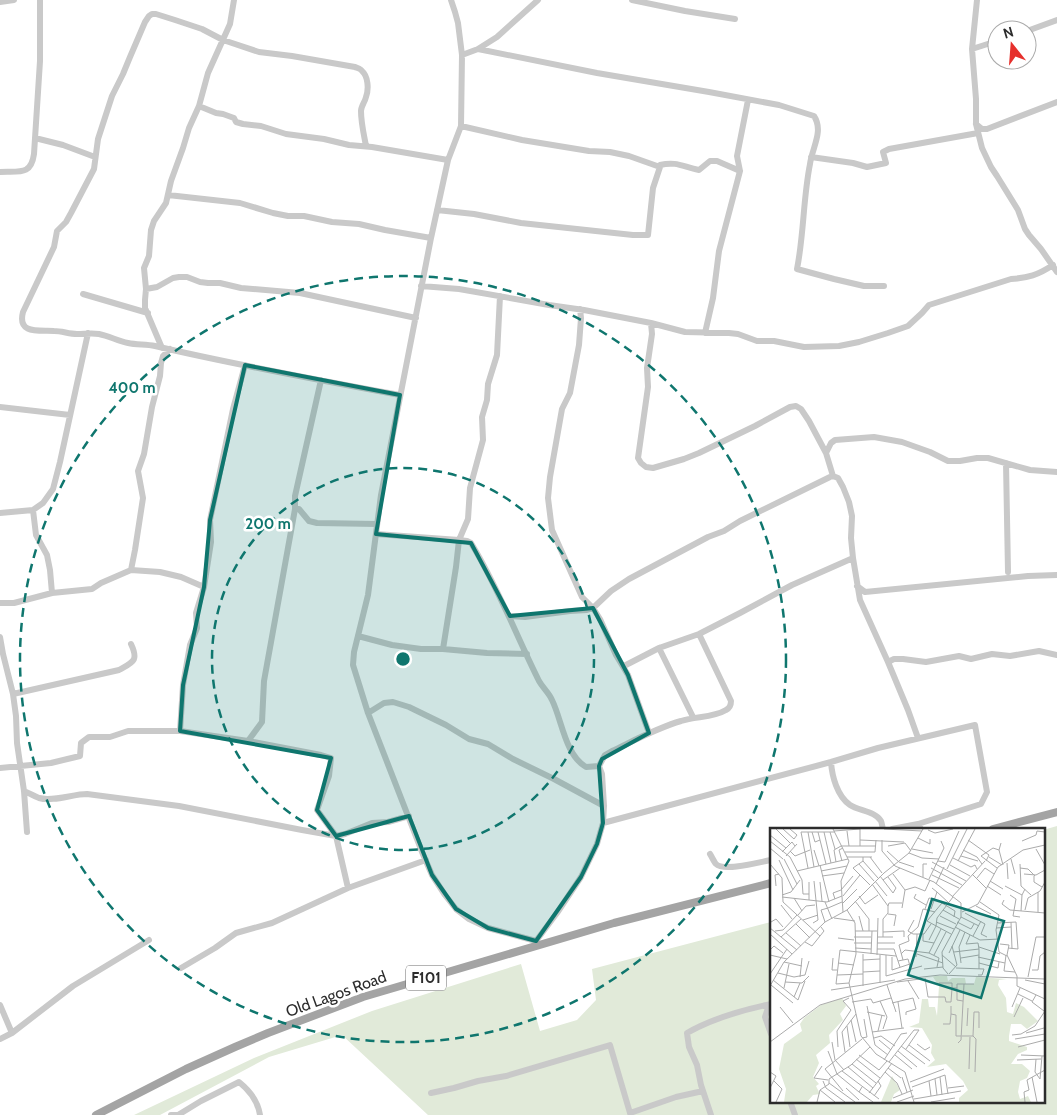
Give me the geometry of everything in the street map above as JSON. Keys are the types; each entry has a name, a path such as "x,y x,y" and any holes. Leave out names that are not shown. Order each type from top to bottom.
{"main road":[{"path":"997,828 1057,812"},
{"name":"Old Lagos Road","path":"96,1115 186,1069 260,1037 301,1020 381,992 537,944 770,883"}],"street":[{"path":"0,2 14,0"},
{"path":"0,172 25,171 33,164 40,45 40,0"},
{"path":"162,348 146,308 145,300 144,268 150,256 151,230 154,221 166,202 170,181 199,106 208,74 222,37 230,24 234,0"},
{"path":"450,0 458,23 462,56 461,126 448,160 421,286 381,495 368,596 354,652 354,665 368,713 426,860 432,874 456,909 469,919 488,928 537,944 580,877 597,844 603,823 604,806 602,774 599,766 605,755 666,725 693,717 710,716 728,710 731,705 731,701 699,634"},
{"path":"462,56 497,37 538,0"},
{"path":"632,0 735,19"},
{"path":"977,0 972,48 978,133 986,160 1018,210 1025,229 1042,249 1057,272"},
{"path":"366,146 361,112 367,86 364,72 361,70 355,67 259,52 202,29 152,14 145,22 124,74 112,96 98,139 94,169 66,222 57,231 54,247 23,312 22,318 26,328 30,330 98,334 131,344 153,346 400,395"},
{"path":"1037,28 1057,20"},
{"path":"972,48 987,44"},
{"path":"478,48 596,73 779,105 814,116 817,120 819,133 812,157 805,196 797,269 864,286 884,286"},
{"path":"705,332 713,298 719,251 740,171 737,156 748,100"},
{"path":"976,124 982,129 987,129 1057,102"},
{"path":"199,106 234,118 236,122 261,126 286,134 448,160"},
{"path":"461,126 522,140 589,152 620,154 660,167"},
{"path":"812,157 867,167 886,163 883,152 889,149 978,133"},
{"path":"36,138 63,145 95,157"},
{"path":"437,210 474,214 521,223 633,236 648,235 653,188 660,165 678,164 699,170 710,161 716,161 740,171"},
{"path":"168,195 240,203 288,216 304,216 332,222 359,224 431,238"},
{"path":"421,286 459,289 549,306 580,309 651,322 685,332 738,334 757,341 774,341 804,347 839,346 859,342 908,326 929,305 1011,280 1025,278 1040,273 1052,266"},
{"path":"146,289 157,287 179,276 200,282 220,283 241,288 300,293 416,318"},
{"path":"84,294 148,312"},
{"path":"443,649 459,540 468,519 470,488 483,440 482,417 487,400 488,384 496,362 500,296"},
{"path":"580,309 579,345 570,393 562,408 551,469 548,498 552,530 582,597 593,608 600,619 616,655 624,666 649,733"},
{"path":"651,322 652,334 648,387 638,458 641,463 646,467 653,468 684,459 755,426 790,406 796,406 801,409 826,453 833,476 838,478 844,486 852,516 851,538 860,600 888,662 918,738"},
{"path":"0,513 33,510 43,503 53,489 88,333"},
{"path":"131,570 142,498 138,470 144,454 161,363 164,356 170,350"},
{"path":"180,730 183,685 190,645 196,628 196,613 204,587 211,542 210,520 245,365"},
{"path":"248,741 262,722 264,681 295,509 295,496 321,380"},
{"path":"0,407 70,415"},
{"path":"826,453 831,443 835,440 874,437 902,442 953,462 988,458 1030,470 1057,472"},
{"path":"1006,463 1008,572"},
{"path":"510,616 525,617 593,608 611,591 630,579 708,537 724,532 740,521 833,476"},
{"path":"295,509 299,509 309,521 317,523 377,524"},
{"path":"33,510 36,536 47,555 52,593"},
{"path":"376,534 459,540 471,543 510,616 540,683 552,699 576,759 586,767 599,766"},
{"path":"624,666 658,648 699,634 740,614 792,584 853,558"},
{"path":"0,604 14,603 52,593 92,588 131,570 160,572 181,577 204,587"},
{"path":"857,586 865,592 1028,576 1057,576"},
{"path":"358,636 392,645 421,649 527,654"},
{"path":"0,637 16,716 17,744 28,832"},
{"path":"12,694 119,670 130,664 135,658 131,644"},
{"path":"658,648 693,717"},
{"path":"888,662 894,659 926,662 959,656 970,659 992,654 1010,656 1039,651 1057,655"},
{"path":"368,713 384,703 393,702 409,707 469,738 488,744 604,806"},
{"path":"603,823 878,748 975,725 987,792 981,804 919,826 901,828"},
{"path":"0,768 51,764 80,756 81,743 89,737 110,737 128,731 180,730 248,741 331,758 329,776 317,810 336,836 348,888"},
{"path":"831,762 832,774 844,799 850,805 877,817 881,820 883,828"},
{"path":"24,791 45,799 87,794 179,806 336,836 346,834 372,823 388,822 409,816"},
{"path":"710,854 716,864 729,868 770,860"},
{"path":"180,968 215,948 236,933 272,923 348,888 426,860"},
{"path":"0,1039 12,1033 73,986 149,940"},
{"path":"0,1004 12,1033"},
{"path":"770,1004 764,1016 770,1031"},
{"path":"711,1115 702,1091 697,1065 689,1047 687,1032 710,1021 770,1004"},
{"path":"432,1093 506,1076 610,1044 630,1114 676,1097 702,1091"},
{"path":"171,1115 178,1115 201,1100 239,1082 248,1090 259,1109 260,1115"},
{"path":"790,1102 795,1115"}],"highlighted area":[{"path":"245,365 400,395 376,534 471,543 510,616 593,608 628,675 649,733 602,759 599,766 603,823 597,844 581,877 536,941 488,928 456,909 432,875 409,816 336,836 317,810 331,758 180,731 183,685 204,587 210,520"}],"green space":[{"path":"1057,826 1057,1115 428,1115 342,1035 269,1057 160,1115 134,1115 254,1058 372,1011 521,964 540,1031 577,1020 596,1000 592,969 770,922 770,1102 1044,1102 1044,830"}]}
